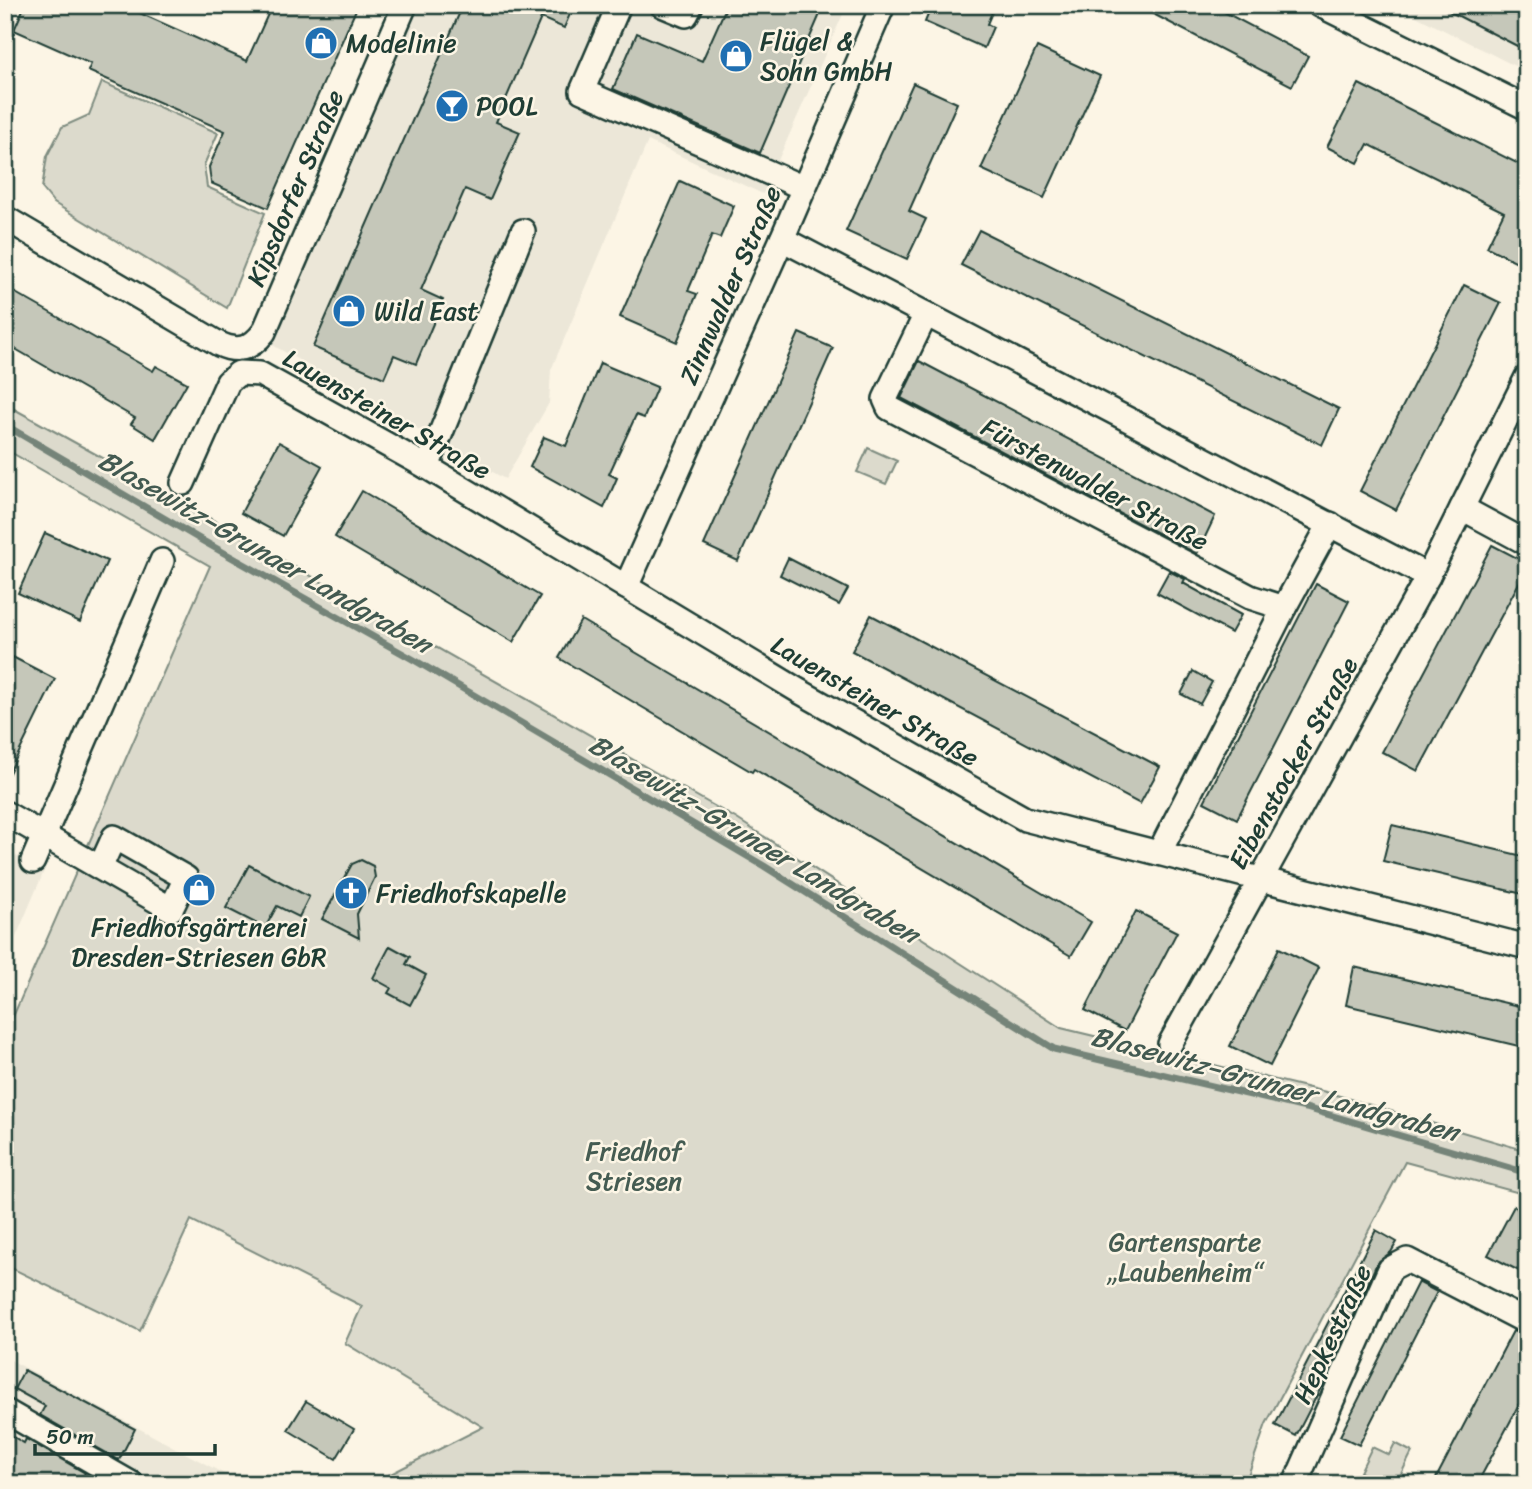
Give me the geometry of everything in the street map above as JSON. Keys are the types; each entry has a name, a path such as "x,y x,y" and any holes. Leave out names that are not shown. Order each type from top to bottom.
{"street":[{"name":"Kipsdorfer Straße","path":"246,348 256,343 264,332 405,5"},
{"path":"619,5 582,91 804,188"},
{"path":"662,5 686,15 691,5"},
{"name":"Zinnwalder Straße","path":"626,587 782,239 883,5"},
{"path":"1320,5 1527,108"},
{"name":"Lauensteiner Straße","path":"5,218 219,344 232,350 246,348"},
{"path":"427,467 523,231"},
{"path":"782,239 1428,576"},
{"name":"Fürstenwalder Straße","path":"926,314 885,399 889,408 1250,597 1284,608"},
{"name":"Lauensteiner Straße","path":"183,484 228,383 239,373 251,372 271,379 427,467 799,691 1025,819 1527,947"},
{"name":"Eibenstocker Straße","path":"1170,1044 1428,576 1527,377"},
{"path":"1462,508 1527,543"},
{"path":"1158,853 1330,524"},
{"path":"38,849 162,561"},
{"path":"5,813 38,849 100,868"},
{"name":"Hepkestraße","path":"1295,1484 1390,1269 1407,1260 1527,1322"},
{"path":"5,1410 132,1484"}],"shaded area":[{"path":"402,5 847,5 763,194 648,141 551,370 549,403 505,479 257,336"},
{"path":"1394,5 1527,5 1527,72"},
{"path":"5,850 44,871 5,963"},
{"path":"5,1357 243,1484 50,1484 5,1459"}],"green space":[{"path":"102,82 218,133 204,165 207,187 265,213 227,308 54,203 42,188 47,156 62,127 89,115"},
{"name":"Friedhof Striesen","path":"5,404 737,819 1061,1028 1326,1092 1527,1151 1527,1195 1405,1162 1266,1424 1245,1484 371,1484 483,1427 345,1343 362,1306 191,1220 140,1331 5,1265 5,1035 210,566 5,449"},
{"path":"868,448 897,461 886,484 857,472"},
{"path":"1395,1443 1412,1452 1396,1484 1383,1484 1360,1472 1372,1447 1389,1455"}],"building":[{"path":"25,5 122,5 247,61 272,5 358,5 268,208 211,183 209,167 225,131 88,71 91,64 14,30"},
{"path":"463,5 574,5 564,28 541,18 496,122 520,132 490,200 465,189 421,290 443,300 416,364 394,355 384,378 313,347"},
{"path":"727,5 824,5 760,153 613,89 637,33 702,61"},
{"path":"932,5 995,5 987,24 993,27 984,48 925,22"},
{"path":"1136,5 1211,5 1308,56 1292,86"},
{"path":"1437,5 1527,5 1527,51"},
{"path":"1037,47 1100,76 1044,198 981,169"},
{"path":"913,83 957,103 909,211 926,219 907,259 846,231"},
{"path":"1359,84 1527,168 1527,267 1487,247 1504,212 1368,144 1358,163 1327,147"},
{"path":"680,181 734,206 720,238 712,235 688,291 697,294 677,342 620,317"},
{"path":"979,230 1339,409 1322,445 961,265"},
{"path":"1464,285 1501,303 1396,510 1360,491"},
{"path":"5,287 153,371 156,366 187,383 155,439 131,424 135,418 5,343"},
{"path":"799,333 833,348 738,561 704,545"},
{"path":"919,361 1215,516 1197,554 901,398"},
{"path":"600,363 657,387 644,418 636,415 609,474 617,478 604,508 530,467 544,437 566,446"},
{"path":"279,442 322,466 283,536 241,513"},
{"path":"362,491 540,596 513,642 335,537"},
{"path":"45,533 107,561 80,622 18,593"},
{"path":"1492,545 1527,563 1527,568 1418,771 1382,752"},
{"path":"788,558 848,589 839,605 780,575"},
{"path":"1169,571 1185,579 1183,583 1241,615 1231,633 1157,593"},
{"path":"1316,584 1349,601 1237,819 1204,802"},
{"path":"871,615 1160,767 1140,804 852,651"},
{"path":"581,620 1091,922 1071,956 754,769 752,772 559,658"},
{"path":"5,653 55,679 5,781"},
{"path":"1193,671 1212,682 1200,704 1181,694"},
{"path":"1392,825 1527,857 1527,895 1383,861"},
{"name":"Friedhofskapelle","path":"361,860 373,866 375,877 357,914 359,938 322,919 352,864"},
{"path":"249,865 309,897 299,917 277,906 265,928 226,908"},
{"path":"1136,911 1177,932 1125,1031 1085,1010"},
{"path":"390,946 410,957 406,964 426,975 410,1005 388,993 391,988 373,978"},
{"path":"1279,948 1319,968 1270,1066 1230,1046"},
{"path":"1354,967 1527,1008 1527,1048 1346,1005"},
{"path":"1514,1206 1527,1213 1527,1275 1488,1255"},
{"path":"1376,1230 1397,1242 1391,1252 1377,1263 1330,1370 1296,1436 1275,1425"},
{"path":"1418,1282 1437,1292 1359,1445 1340,1436"},
{"path":"1513,1331 1527,1336 1527,1390 1477,1484 1433,1484"},
{"path":"24,1370 135,1429 119,1460 40,1415 45,1406 14,1389"},
{"path":"306,1401 354,1429 336,1459 288,1430"},
{"path":"5,1432 24,1443 26,1439 85,1473 79,1484 5,1484"}],"waterway":[{"name":"Blasewitz‐Grunaer Landgraben","path":"5,425 416,661 764,866 1054,1049 1306,1108 1527,1173"}],"place":[{"name":"Modelinie","path":"321,43"},
{"name":"Flügel & Sohn GmbH","path":"736,56"},
{"name":"POOL","path":"452,106"},
{"name":"Wild East","path":"349,311"},
{"name":"Friedhofsgärtnerei Dresden-Striesen GbR","path":"199,890"},
{"name":"Friedhofskapelle","path":"351,893"}],"park label":[{"name":"Gartensparte „Laubenheim“","path":"1185,1257"}]}
